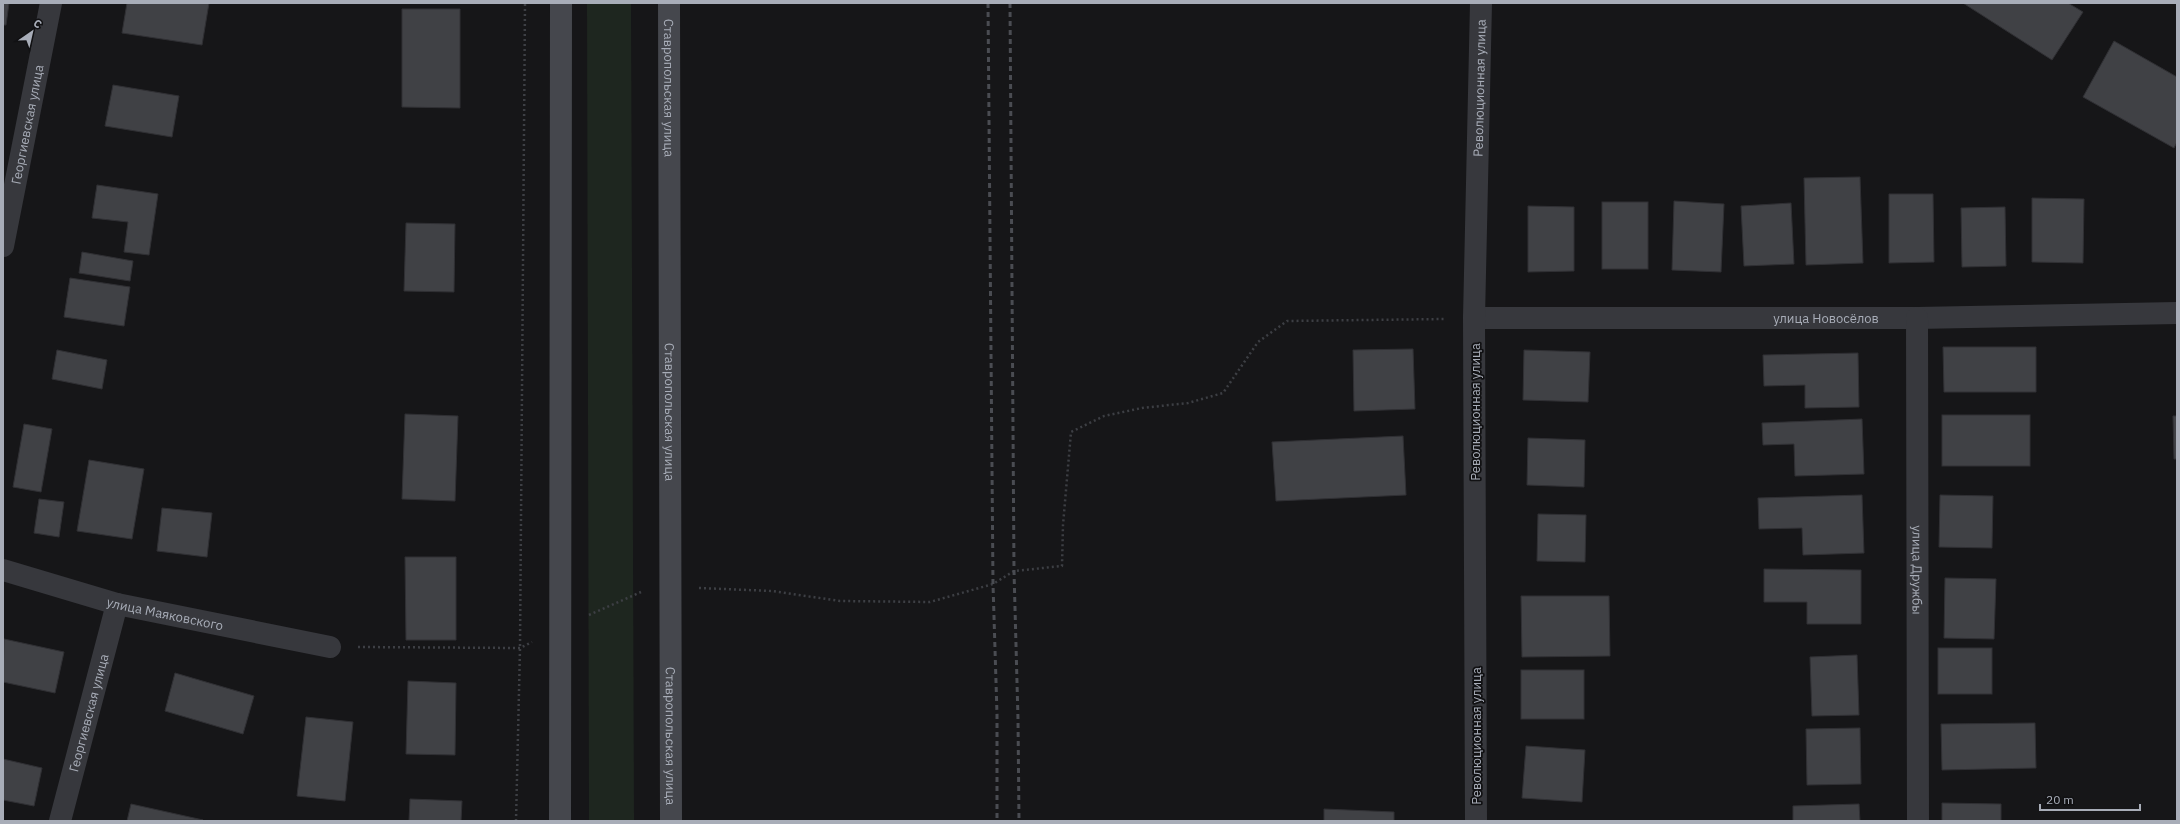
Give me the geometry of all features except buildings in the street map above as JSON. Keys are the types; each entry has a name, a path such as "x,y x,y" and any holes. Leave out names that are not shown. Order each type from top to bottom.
{"main road":[{"path":"560,821 561,3"},
{"name":"Ставропольская улица","path":"669,3 671,821"}],"street":[{"name":"Георгиевская улица","path":"3,246 51,3"},
{"name":"Революционная улица","path":"1476,821 1474,318 1481,3"},
{"name":"улица Новосёлов","path":"1474,318 1917,318 2177,314"},
{"name":"улица Дружбы","path":"1917,318 1918,821"},
{"name":"улица Маяковского","path":"3,570 117,604 330,647"},
{"name":"Георгиевская улица","path":"60,821 117,604"}],"path":[{"path":"516,821 520,648 525,3"},
{"path":"330,647 520,648 650,588 670,587 772,591 840,602 930,602 993,584 1014,571 1062,566 1063,525 1071,432 1104,416 1142,408 1188,403 1223,393 1258,342 1288,321 1474,318"}],"shaded area":[{"path":"587,3 631,3 634,821 589,821"}],"railway":[{"path":"988,3 993,584 997,714 997,821"},
{"path":"1010,3 1014,571 1019,821"}]}
